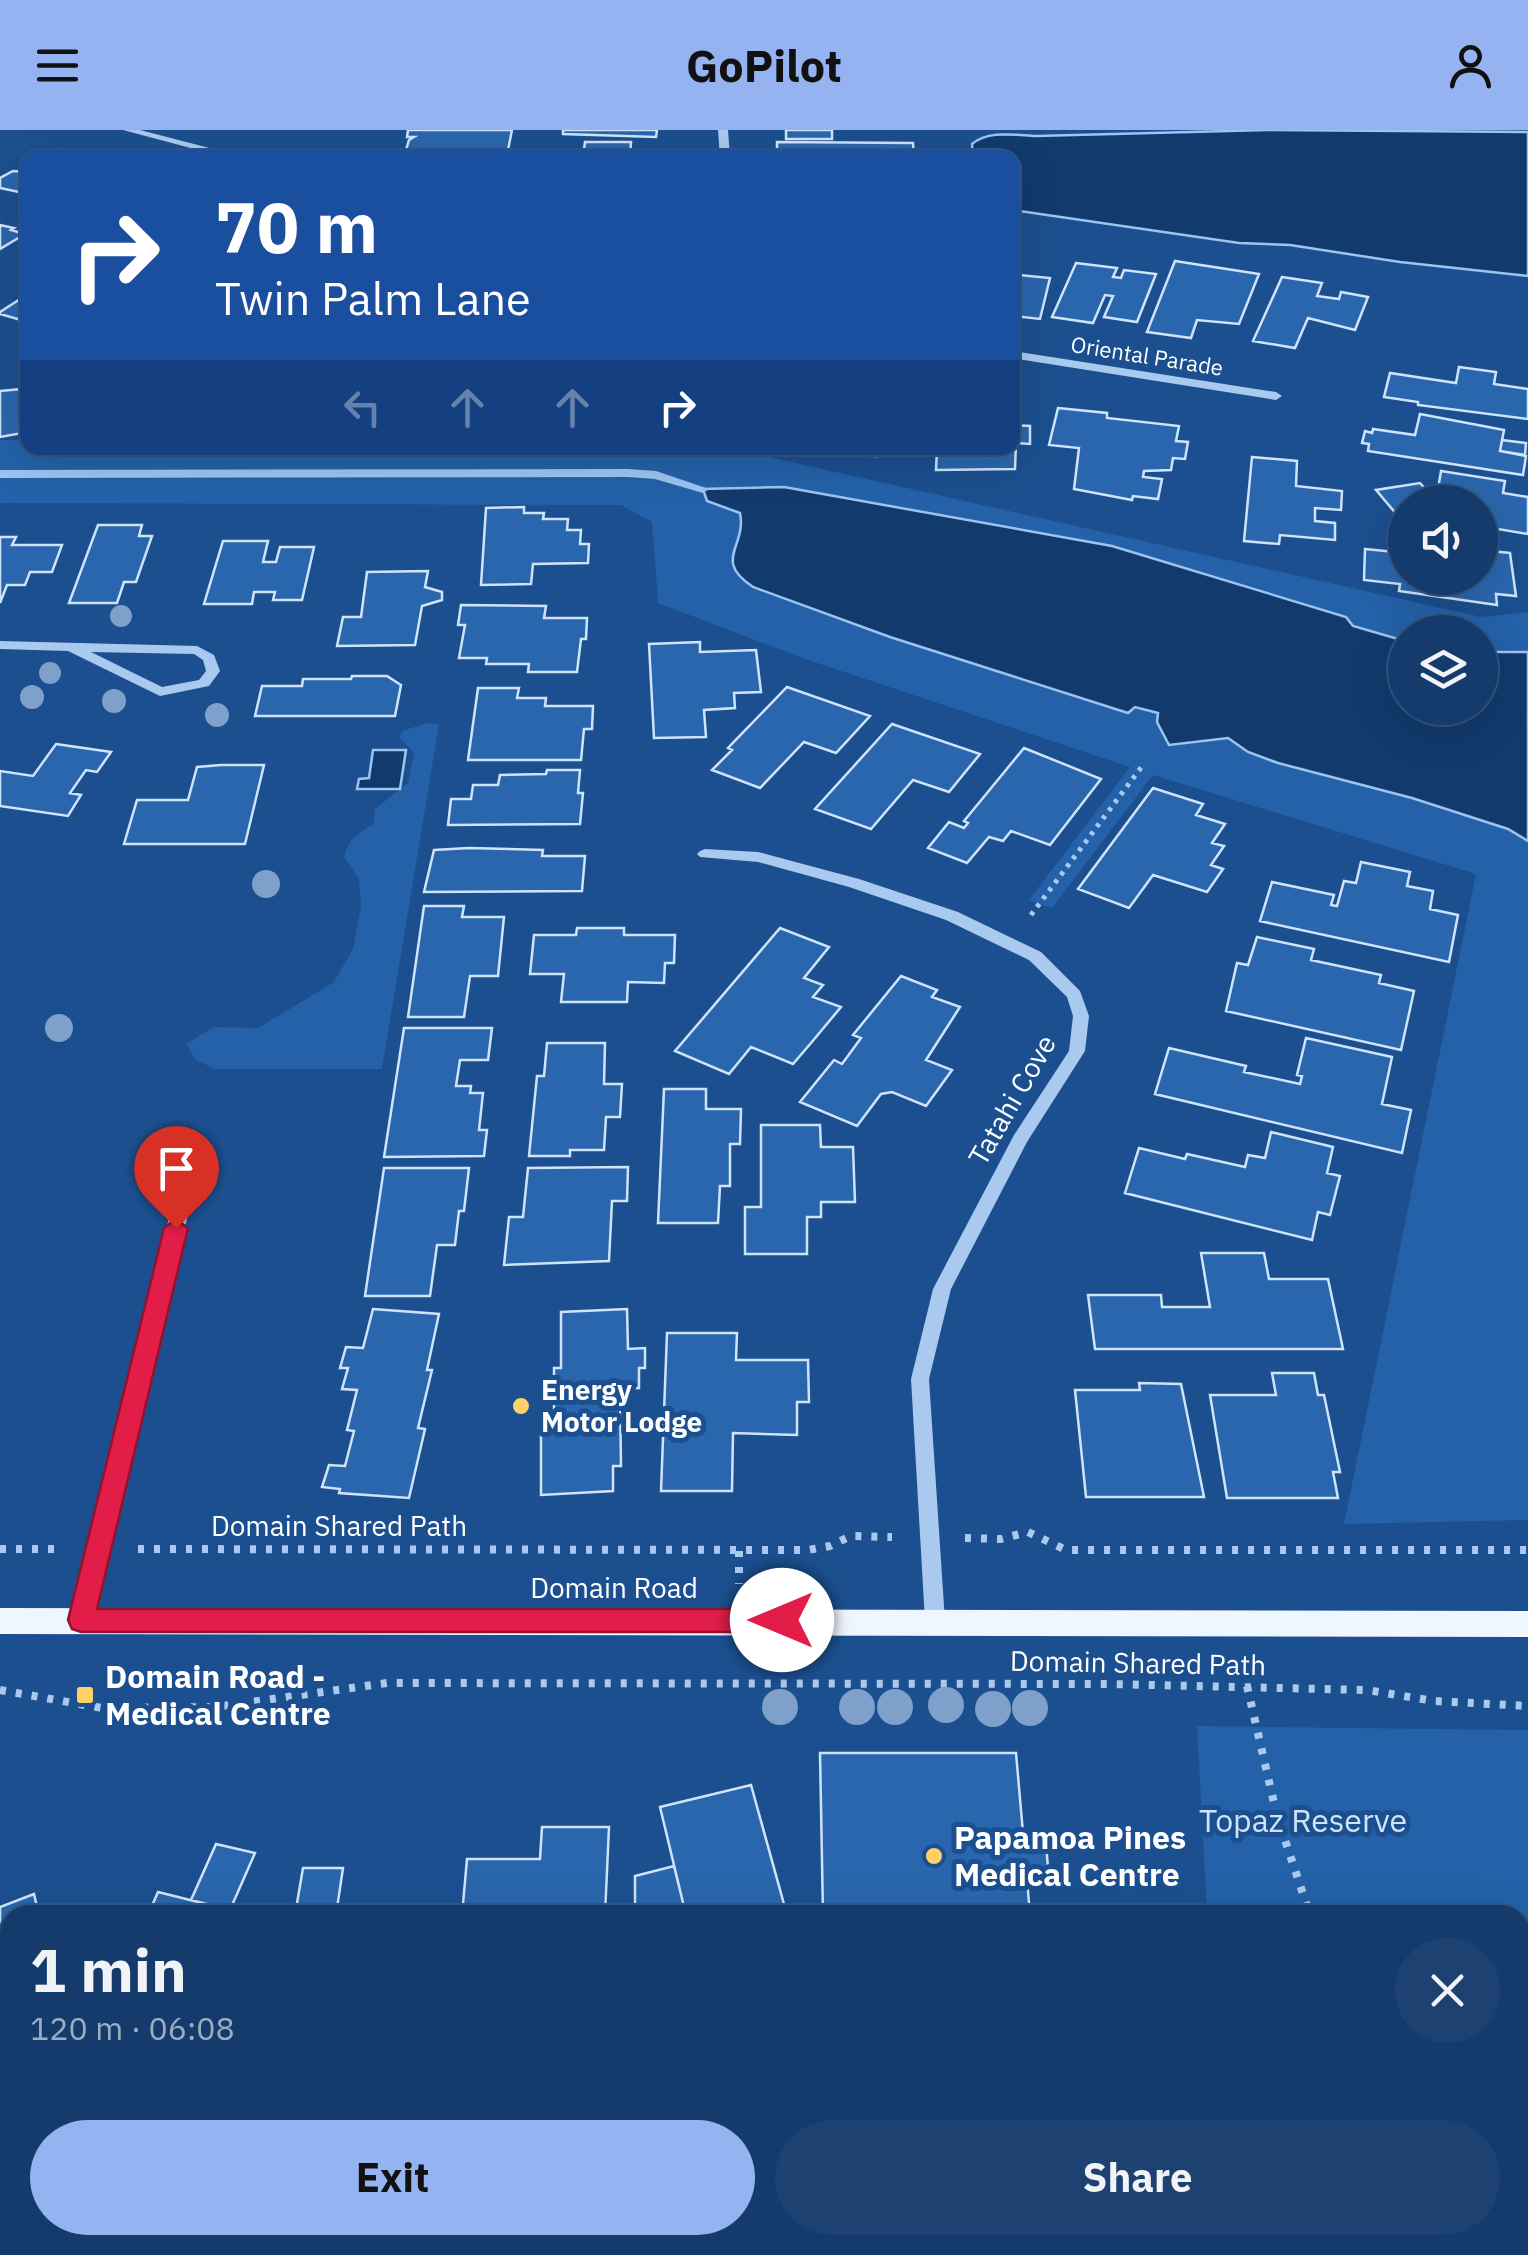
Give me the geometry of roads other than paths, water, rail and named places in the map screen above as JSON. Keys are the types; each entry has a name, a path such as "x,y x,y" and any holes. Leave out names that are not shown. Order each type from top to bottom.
{"main road":[{"name":"Domain Road","path":"0,1620 1528,1624"}],"street":[{"path":"128,130 210,150"},
{"name":"Oriental Parade","path":"1020,355 1276,396"},
{"path":"0,645 197,650 209,658 213,670 204,683 160,692 71,647"},
{"name":"Tatahi Cove","path":"705,854 758,857 854,883 952,916 1036,956 1074,995 1081,1016 1077,1051 1020,1139 942,1288 920,1379 935,1620"},
{"path":"81,1620 193,1156"}],"waterway":[{"path":"0,474 628,473 656,475 703,489"}],"place":[{"name":"Energy Motor Lodge","path":"521,1406"},
{"name":"Domain Road - Medical Centre","path":"85,1695"},
{"name":"Papamoa Pines Medical Centre","path":"934,1856"}],"park label":[{"name":"Topaz Reserve","path":"1303,1821"}]}
